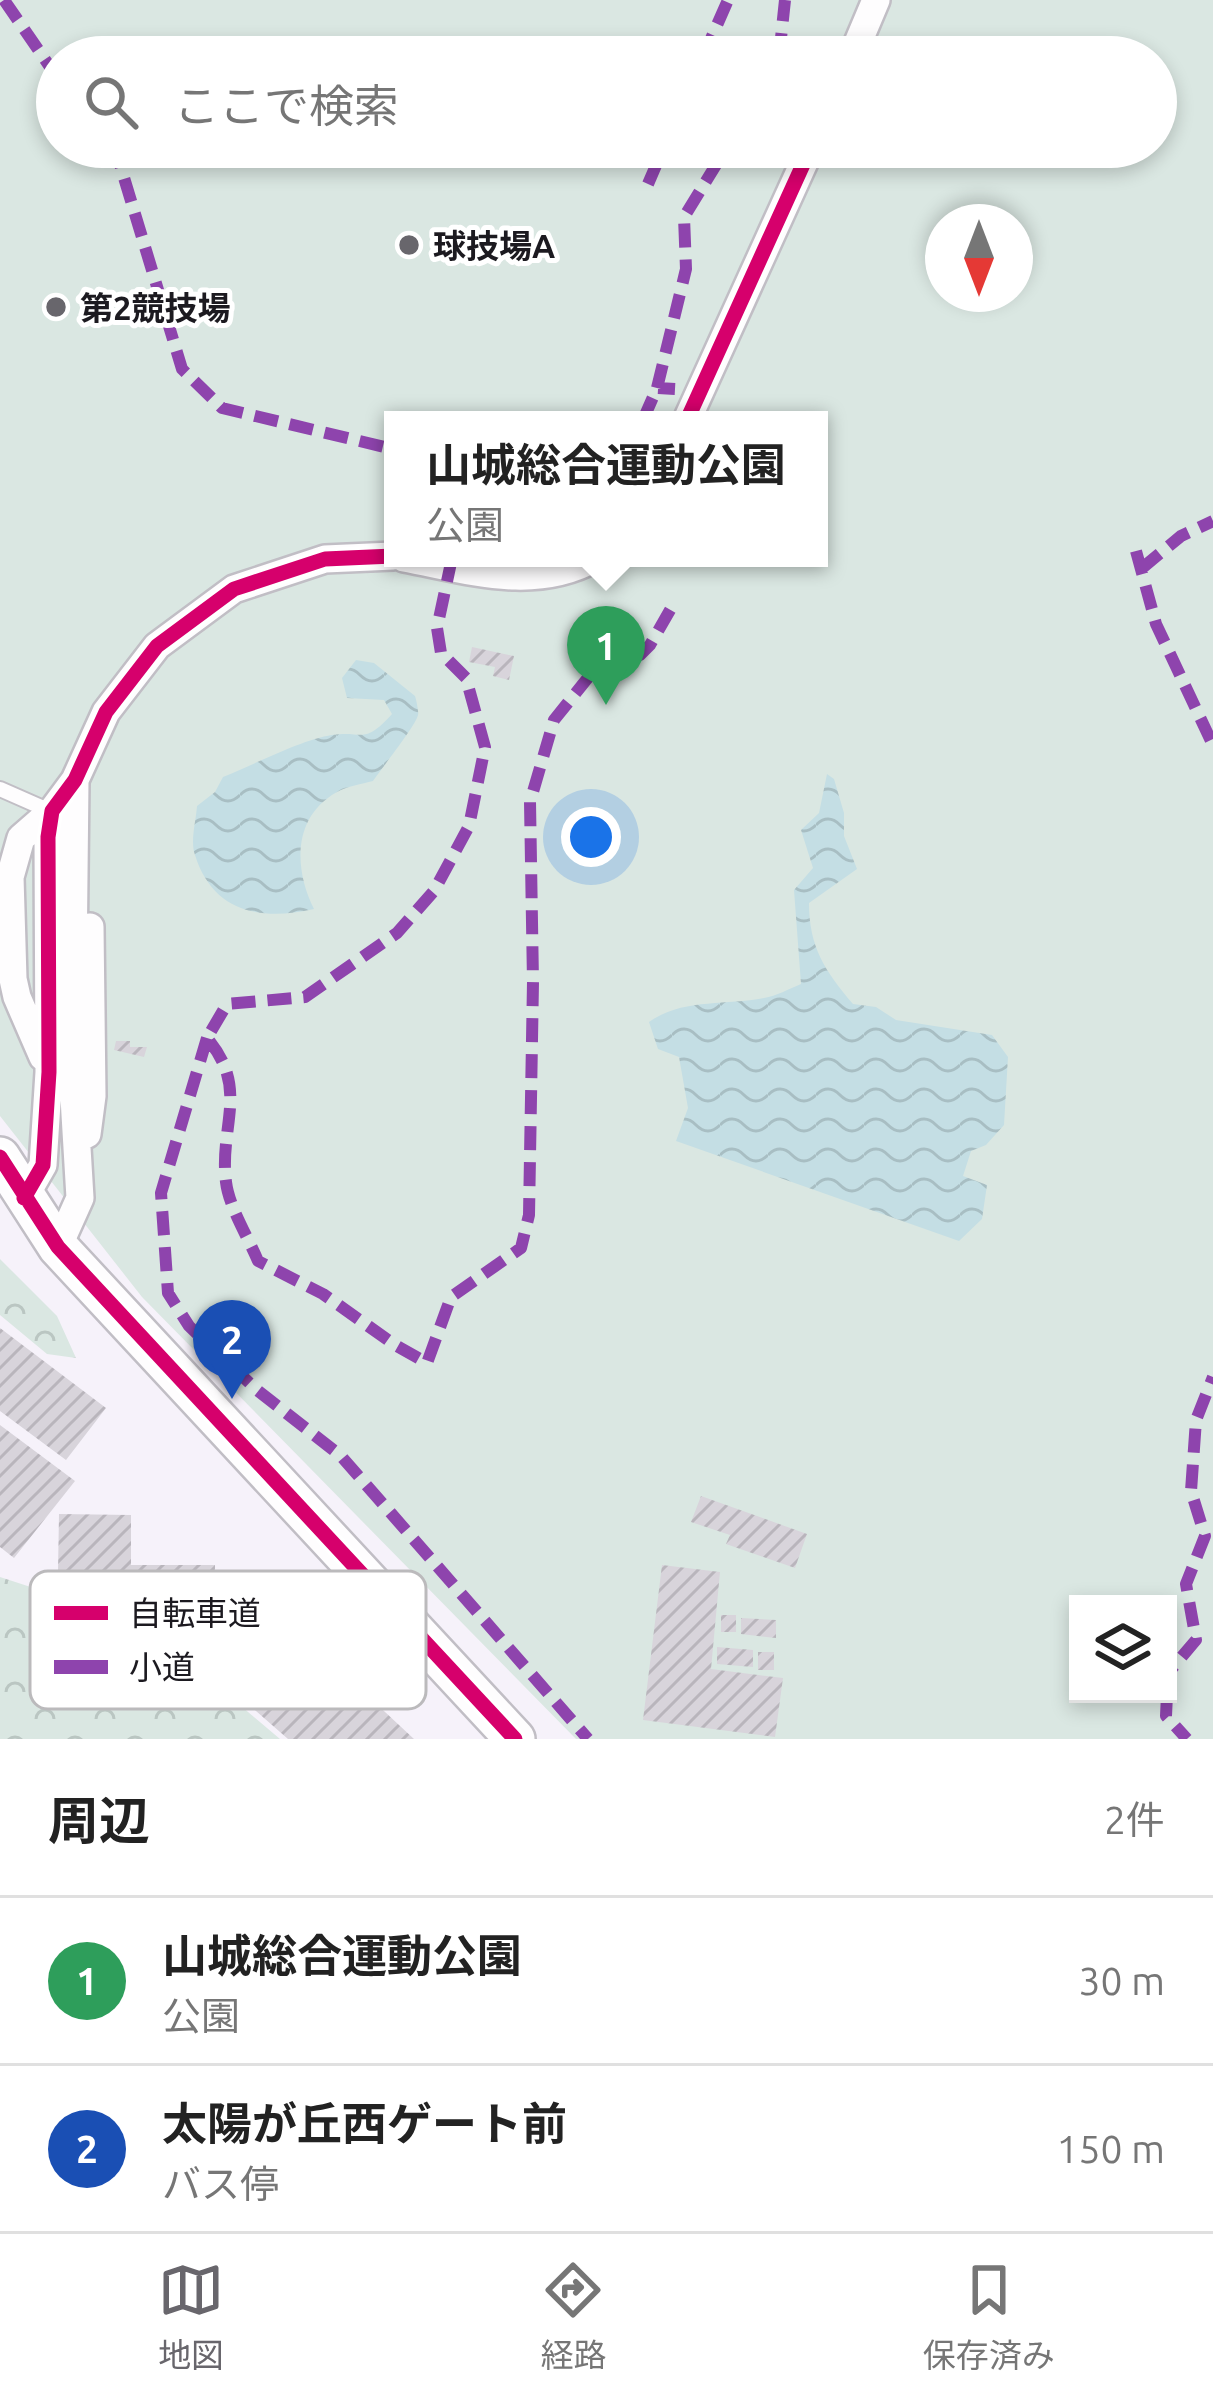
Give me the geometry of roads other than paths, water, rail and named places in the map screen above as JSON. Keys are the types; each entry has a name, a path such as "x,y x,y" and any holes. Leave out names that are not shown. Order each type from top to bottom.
{"street":[{"path":"861,36 876,0"},
{"path":"691,411 801,168"},
{"path":"49,1072 13,979 10,878 21,838 38,813 75,780 106,712 157,646 234,590 325,559 384,556"},
{"path":"453,567 518,579 576,567"},
{"path":"58,1247 80,1198 92,1096 89,867 75,780"},
{"path":"24,1198 43,1165 49,1072 48,837 38,813"},
{"path":"0,1157 58,1247 359,1571"},
{"path":"426,1643 515,1739"}],"lane":[{"path":"0,789 38,813"}],"water":[{"path":"356,660 374,663 415,696 416,720 373,781 337,792 312,815 301,845 301,861 314,909 276,914 227,901 214,890 195,855 197,806 215,792 223,777 307,742 332,735 363,735 382,724 392,714 384,700 347,698 342,678"},
{"path":"827,774 834,779 844,813 844,836 857,869 809,903 812,933 827,969 853,1004 876,1007 896,1020 992,1035 1008,1057 1004,1125 986,1145 971,1151 963,1176 987,1185 982,1219 959,1241 676,1141 688,1108 679,1057 658,1049 649,1022 676,1009 764,998 801,984 794,890 813,868 801,830 819,813"}],"place":[{"name":"球技場A","path":"409,245"},
{"name":"第2競技場","path":"56,307"},
{"name":"山城総合運動公園","path":"606,705"},
{"name":"太陽が丘西ゲート前","path":"232,1399"}]}
